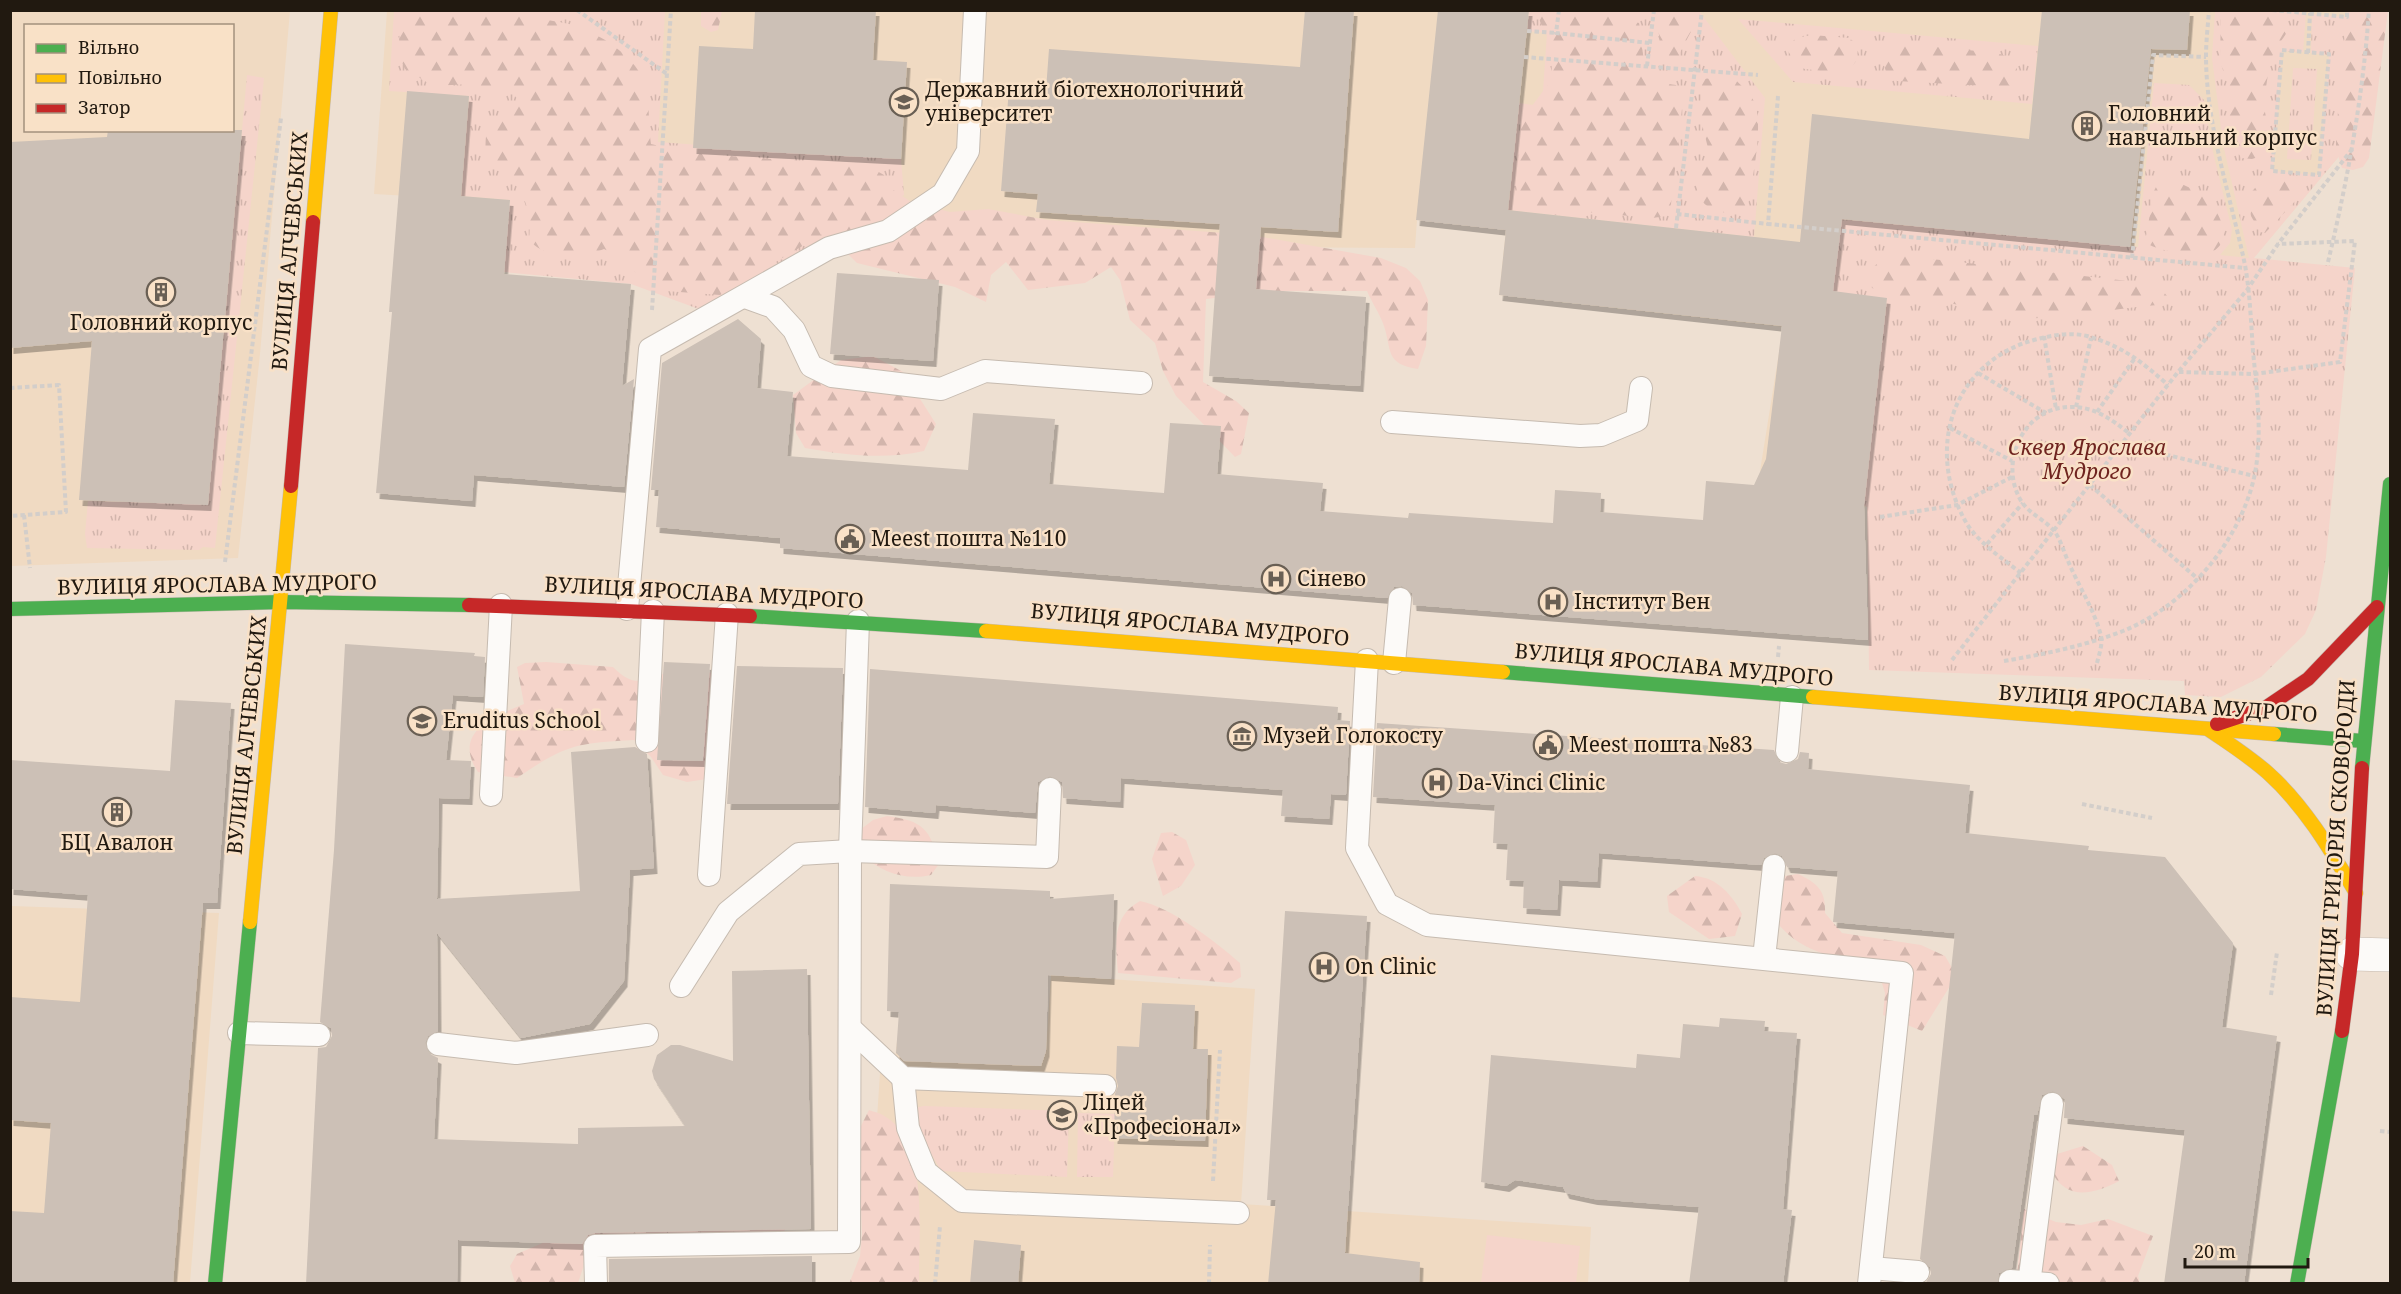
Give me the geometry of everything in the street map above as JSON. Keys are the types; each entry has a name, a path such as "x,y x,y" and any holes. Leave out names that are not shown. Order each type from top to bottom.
{"street":[{"name":"ВУЛИЦЯ АЛЧЕВСЬКИХ","path":"215,1284 281,602 331,10"},
{"name":"ВУЛИЦЯ ГРИГОРІЯ СКОВОРОДИ","path":"2297,1284 2341,1042 2352,954 2363,741 2391,484"},
{"name":"ВУЛИЦЯ ЯРОСЛАВА МУДРОГО","path":"10,609 281,602 501,605 653,610 858,621 2363,741"},
{"path":"2206,728 2265,708 2307,679 2377,607"},
{"path":"2206,728 2256,761 2299,806 2325,841 2356,893"},
{"path":"2352,954 2391,955"}],"lane":[{"path":"627,609 650,349 829,248 888,231 943,194 968,151 975,10"},
{"path":"745,297 773,307 794,330 812,366 832,376 941,389 985,371 1141,383"},
{"path":"1392,422 1580,436 1601,435 1637,420 1641,388"},
{"path":"1394,663 1400,599"},
{"path":"491,795 501,605"},
{"path":"647,741 653,610"},
{"path":"709,875 727,614"},
{"path":"596,1284 596,1246 849,1242 852,1030 850,851 858,621"},
{"path":"1367,660 1357,848 1387,904 1427,925 1902,973 1870,1276 1918,1272"},
{"path":"1787,751 1792,697"},
{"path":"681,986 728,912 800,854 850,851 1047,857 1050,789"},
{"path":"1764,958 1774,866"},
{"path":"852,1030 903,1078 1106,1086"},
{"path":"239,1033 319,1035"},
{"path":"438,1044 516,1053 647,1035"},
{"path":"903,1078 908,1128 926,1172 962,1201 1238,1213"},
{"path":"2029,1282 2052,1104"}],"path":[{"path":"577,10 667,74"},
{"path":"650,349 671,10"},
{"path":"1557,33 1559,10"},
{"path":"1647,66 1654,10"},
{"path":"1676,228 1702,10"},
{"path":"2004,661 2063,651 2125,630 2157,612 2198,579 2232,533 2247,500 2254,476 2259,432 2256,374 2245,268 2219,152 2206,57 2209,10"},
{"path":"2272,10 2347,17 2347,10"},
{"path":"2328,262 2353,148 2363,84 2369,10"},
{"path":"2308,52 2310,14"},
{"path":"1527,31 1650,43"},
{"path":"2283,50 2308,52 2329,54 2319,175 2272,171 2283,50"},
{"path":"2132,258 2153,55 2206,57"},
{"path":"1524,57 1758,75"},
{"path":"1768,225 1778,96"},
{"path":"225,562 281,113"},
{"path":"1952,660 2178,372 2247,290 2278,244 2353,148"},
{"path":"1677,214 1768,225 2245,268"},
{"path":"2178,372 2256,374 2340,362 2355,241 2278,244"},
{"path":"2021,573 1968,526 1950,490 1945,450 1953,411 1978,372 2006,350 2044,336 2085,336 2122,348 2168,385"},
{"path":"2044,336 2056,409"},
{"path":"2076,407 2091,338"},
{"path":"2097,412 2135,358"},
{"path":"1978,372 2046,413"},
{"path":"10,388 59,385 66,512 10,516"},
{"path":"2097,663 2102,638 2054,531 2032,515 2023,503 2012,477 2012,461 2017,441 2028,425 2056,409 2076,407 2097,412 2130,434"},
{"path":"1950,428 2012,461"},
{"path":"2122,444 2254,476"},
{"path":"1880,517 1958,505 2012,477"},
{"path":"2090,485 2198,579"},
{"path":"1987,544 2023,503"},
{"path":"24,515 30,568"},
{"path":"2082,804 2152,818"},
{"path":"2271,995 2277,952"},
{"path":"1209,1284 1220,1050"},
{"path":"2379,1131 2391,1132"},
{"path":"935,1284 944,1186"}],"shaded area":[{"path":"10,11 290,11 260,354 238,558 11,566"},
{"path":"387,11 2355,11 2346,148 2250,262 1866,479 1760,471 1780,346 1802,329 1499,295 1506,230 1417,220 1415,248 1219,247 942,226 374,194"},
{"path":"11,906 219,913 190,1283 11,1284"},
{"name":"Ліцей «Професіонал»","path":"1051,975 1255,989 1241,1204 1591,1227 1588,1283 866,1284 880,1073 895,1060 897,1041 1046,1051"}],"green space":[{"name":"Сквер Ярослава Мудрого","path":"2272,10 2306,13 2303,52 2282,51 2273,171 2319,175 2329,55 2311,53 2312,14 2346,17 2347,11 2355,11 2346,148 2254,258 2355,268 2326,557 2316,610 2305,634 2261,677 2221,697 2185,695 2184,681 1869,670 1867,507 1864,506 1886,306 1825,301 1829,218 2138,247 2154,83 2189,85 2204,100 2212,148 2232,230 2230,243 2220,255 2249,258 2223,144 2212,58 2215,11"},
{"path":"394,11 665,11 658,142 901,159 904,195 704,311 631,284 504,272 510,200 461,196 469,96 389,91"},
{"path":"400,11 525,11 592,33 616,47 635,66 642,77 647,94 651,144 688,153 868,166 884,175 889,187 911,202 950,212 988,209 1047,220 1251,235 1381,258 1406,268 1420,281 1428,300 1426,346 1418,369 1407,367 1395,360 1382,322 1367,291 1279,291 1206,299 1203,382 1236,401 1249,413 1241,454 1235,457 1176,396 1163,371 1155,343 1130,320 1120,280 1111,267 1085,283 1028,290 1006,262 991,275 986,302 955,287 857,263 826,232 720,295 666,291 642,280 623,258 604,249 575,256 545,252 529,240 528,214 521,192 497,167 485,160 488,127 496,117 515,109 519,100 503,85 479,91 471,84 433,86 405,69 399,56"},
{"path":"701,11 722,11 718,30 711,32 701,26"},
{"path":"1529,11 1699,11 1765,98 1754,237 1508,210 1519,103 1542,106 1547,33 1527,31"},
{"path":"1535,11 1616,11 1621,18 1639,23 1643,54 1648,70 1663,82 1676,85 1683,100 1671,204 1667,216 1652,218 1532,207 1516,198 1521,128 1529,110 1552,79 1551,44"},
{"path":"1661,11 1694,11 1695,24 1676,60 1662,52 1658,29"},
{"path":"2221,11 2270,11 2289,24 2287,32 2274,52 2268,73 2264,103 2269,138 2261,156 2252,159 2241,158 2226,128 2229,88 2220,61"},
{"path":"2352,11 2388,11 2369,158 2363,167 2353,170 2342,168 2336,149 2345,31"},
{"path":"1738,19 2038,46 2032,104 1793,82"},
{"path":"1812,35 1849,38 1858,45 1857,60 1848,71 1834,73 1799,68 1786,48 1796,38"},
{"path":"1887,42 1997,53 2011,58 2017,69 2014,84 2004,87 1897,81 1887,75 1884,65"},
{"path":"2293,68 2317,69 2311,160 2287,159"},
{"path":"247,75 264,78 215,548 203,547 199,550 87,548 85,534 88,501 208,504"},
{"path":"1702,79 1736,80 1750,95 1756,108 1758,137 1747,214 1718,211 1701,200 1698,191 1698,180 1709,152 1700,116"},
{"path":"2274,177 2290,183 2296,188 2299,197 2265,233 2260,232 2251,216 2248,196 2262,180"},
{"path":"2166,181 2186,186 2203,196 2215,210 2222,225 2223,238 2217,249 2203,254 2180,253 2157,248 2145,242 2154,191 2158,183"},
{"path":"1905,256 2146,283 2159,286 2167,296 2158,305 2072,316 2020,318 1938,301 1886,295 1869,285 1863,277 1884,257"},
{"path":"873,356 903,372 936,424 924,451 864,456 805,448 796,433 793,395 841,360"},
{"path":"546,662 613,667 622,675 638,681 679,671 723,674 707,779 687,782 663,775 651,757 634,740 572,748 547,759 517,778 478,772 471,758 470,747 473,737 479,728 489,721 524,704 517,667 525,663"},
{"path":"887,816 917,824 928,834 939,864 931,875 912,877 894,874 877,866 862,855 860,830 873,820"},
{"path":"1172,832 1186,840 1195,865 1181,886 1163,896 1152,859 1161,833"},
{"path":"1798,874 1819,888 1824,898 1825,913 1842,933 1921,945 1945,956 1955,973 1950,986 1922,1031 1883,1015 1885,993 1876,964 1848,960 1810,949 1778,924 1778,877"},
{"path":"1695,876 1711,880 1734,900 1742,914 1735,936 1709,939 1669,912 1667,896"},
{"path":"1140,901 1165,910 1206,936 1240,963 1241,977 1231,983 1118,973 1117,932 1124,915"},
{"path":"924,1106 1069,1111 1067,1177 941,1171 922,1137 914,1108"},
{"path":"869,1110 884,1116 900,1130 910,1148 919,1194 919,1283 849,1284 860,1256 862,1234 858,1132"},
{"path":"1078,1113 1115,1114 1113,1177 1077,1177"},
{"path":"2083,1146 2112,1165 2119,1181 2090,1192 2072,1191 2064,1187 2051,1170 2057,1154"},
{"path":"2024,1209 2056,1222 2081,1225 2108,1219 2153,1236 2138,1276 2140,1283 2016,1284"},
{"path":"582,1219 787,1225 783,1234 585,1247 583,1268 578,1283 515,1283 510,1266 517,1254 554,1238"},
{"path":"1487,1235 1580,1246 1576,1283 1481,1283"}],"building":[{"path":"755,10 876,10 873,60 907,62 901,159 693,148 699,46 753,49"},
{"path":"1305,10 1354,10 1338,232 1261,227 1256,289 1366,297 1360,386 1209,376 1220,224 1036,212 1038,194 1001,191 1009,88 1046,90 1049,49 1300,67"},
{"path":"1438,10 1529,10 1508,210 1800,242 1812,114 2029,139 2042,10 2190,10 2187,50 2151,49 2130,247 1842,219 1833,291 1887,298 1864,506 1868,640 1413,605 1412,593 1402,586 1394,587 1387,598 780,548 780,538 656,527 659,490 651,490 662,363 738,319 761,339 757,388 793,392 787,456 968,470 973,413 1055,419 1049,484 1164,493 1170,423 1221,426 1217,474 1323,483 1320,511 1408,518 1409,513 1553,523 1555,490 1601,493 1600,512 1703,520 1706,481 1754,485 1766,459 1782,326 1499,295 1506,230 1416,220"},
{"path":"407,91 469,96 461,196 510,200 504,274 631,284 622,386 634,379 624,487 474,475 472,501 376,493 392,312 389,312"},
{"name":"Головний корпус","path":"234,130 242,130 208,505 79,500 92,341 10,348 10,142 107,137 108,132 234,132"},
{"path":"837,273 939,280 933,361 830,354"},
{"path":"345,644 475,653 474,656 485,657 483,697 453,695 446,760 471,761 469,799 439,798 437,899 580,891 571,752 635,747 647,754 654,868 630,870 624,981 590,1024 521,1038 437,933 438,1031 428,1036 425,1043 430,1054 438,1058 434,1139 578,1144 578,1128 685,1126 654,1079 652,1071 657,1055 671,1045 680,1045 733,1061 732,971 807,969 811,1229 595,1233 588,1235 582,1244 458,1240 457,1284 306,1284 318,1048 326,1047 332,1036 331,1028 320,1022 334,850"},
{"path":"664,662 710,664 703,761 657,760"},
{"path":"737,666 843,668 838,804 727,804"},
{"path":"870,669 1338,707 1337,720 1350,721 1346,795 1331,794 1329,819 1281,816 1283,790 1121,778 1120,802 1063,798 1062,782 1050,776 1038,782 1035,813 936,805 935,813 865,807"},
{"path":"175,700 231,703 217,903 203,903 173,1284 10,1284 10,1211 44,1213 51,1123 10,1120 10,997 80,1002 88,895 10,889 10,760 170,771"},
{"path":"1377,723 1774,750 1779,762 1786,764 1798,759 1800,752 1809,753 1808,769 1970,785 1965,833 2089,846 2088,850 2165,857 2233,943 2222,1027 2277,1036 2244,1284 2164,1284 2185,1130 2064,1118 2065,1099 2053,1091 2042,1095 2037,1115 2034,1115 2012,1268 1999,1273 1997,1284 1925,1284 1931,1274 1930,1267 1920,1259 1955,933 1833,922 1838,871 1787,867 1782,856 1775,853 1764,858 1761,865 1599,853 1597,882 1559,880 1557,910 1523,908 1524,881 1506,880 1508,844 1493,843 1495,805 1373,797"},
{"path":"890,884 1050,891 1050,899 1114,894 1111,979 1048,975 1046,1051 1041,1066 904,1061 896,1053 899,1012 887,1011"},
{"path":"1285,911 1367,916 1345,1253 1420,1262 1419,1284 1268,1284 1276,1200 1267,1200"},
{"path":"1142,1003 1195,1005 1193,1049 1208,1049 1205,1141 1114,1138 1115,1094 1118,1086 1117,1046 1139,1047"},
{"path":"1720,1018 1765,1021 1764,1031 1797,1033 1783,1209 1792,1210 1783,1284 1689,1284 1699,1207 1594,1199 1566,1193 1563,1187 1515,1180 1506,1186 1481,1182 1491,1055 1636,1068 1637,1054 1680,1058 1683,1024 1719,1027"},
{"path":"974,1240 1021,1245 1018,1284 970,1284"},
{"path":"812,1256 812,1284 609,1284 609,1259"}],"traffic: fast":[{"path":"2362,768 2390,484"},
{"path":"10,609 281,602 469,605"},
{"path":"750,616 986,631"},
{"path":"1503,672 1813,697"},
{"path":"2274,734 2363,741"},
{"path":"215,1284 250,922"},
{"path":"2297,1284 2342,1031"}],"traffic: slow":[{"path":"313,222 331,10"},
{"path":"250,922 291,486"},
{"path":"986,631 1503,672"},
{"path":"1813,697 2274,734"},
{"path":"2208,729 2268,773 2294,800 2306,814 2356,893"}],"traffic: jam":[{"path":"291,486 313,222"},
{"path":"469,605 750,616"},
{"path":"2217,724 2265,708 2308,679 2377,607"},
{"path":"2342,1031 2352,954 2362,768"}],"place":[{"name":"Державний біотехнологічний університет","path":"904,102"},
{"name":"Головний навчальний корпус","path":"2087,126"},
{"name":"Головний корпус","path":"161,292"},
{"name":"Meest пошта №110","path":"850,539"},
{"name":"Сінево","path":"1276,579"},
{"name":"Інститут Вен","path":"1553,602"},
{"name":"Eruditus School","path":"422,721"},
{"name":"Музей Голокосту","path":"1242,736"},
{"name":"Meest пошта №83","path":"1548,745"},
{"name":"Da-Vinci Сlinic","path":"1437,783"},
{"name":"БЦ Авалон","path":"117,812"},
{"name":"On Clinic","path":"1324,967"},
{"name":"Ліцей «Професіонал»","path":"1062,1115"}]}
